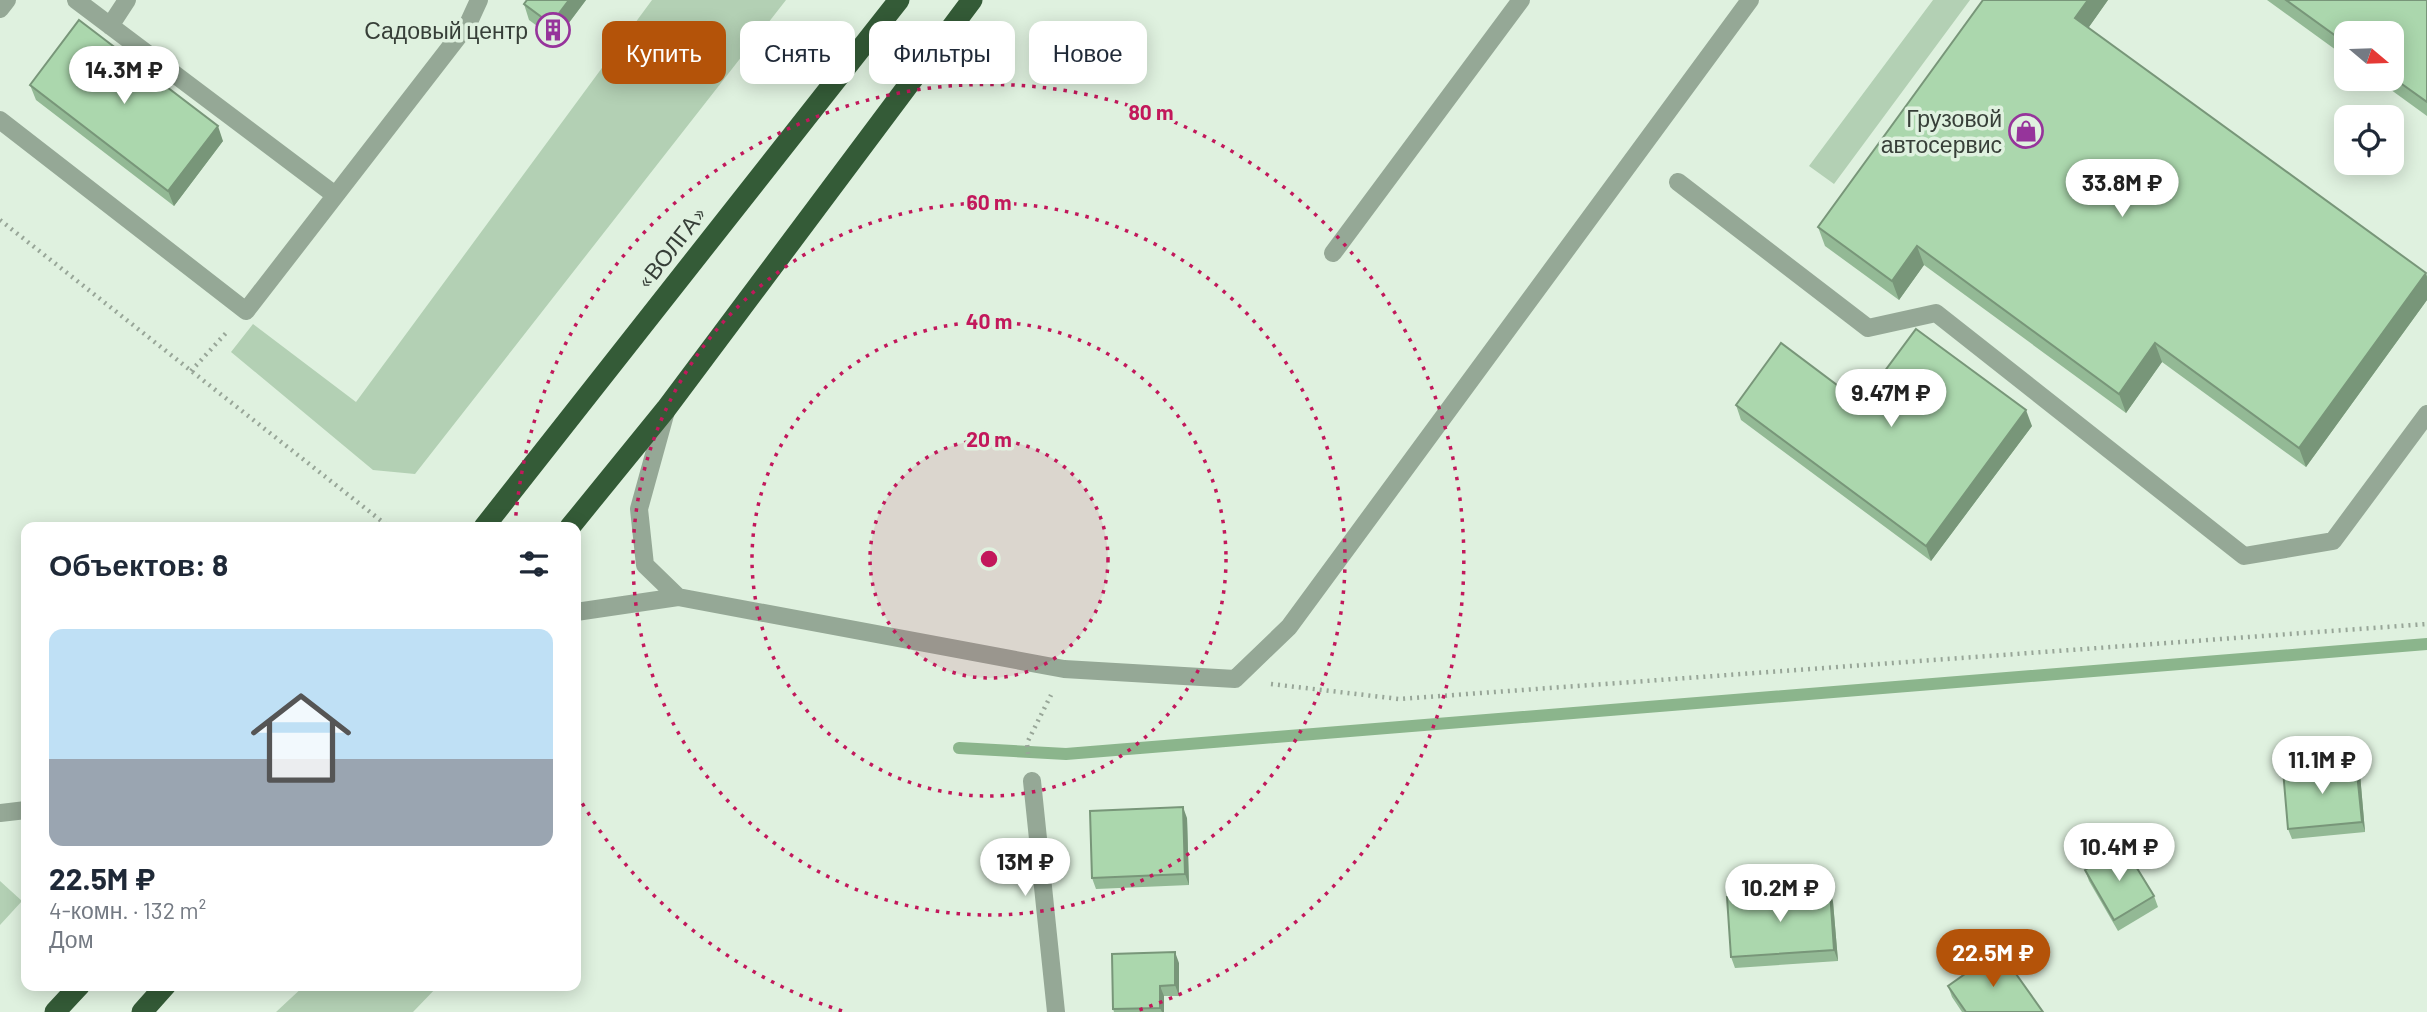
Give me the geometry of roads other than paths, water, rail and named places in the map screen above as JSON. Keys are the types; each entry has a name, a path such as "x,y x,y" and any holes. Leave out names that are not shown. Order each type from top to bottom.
{"highway":[{"path":"574,522 666,409 972,0"},
{"name":"«ВОЛГА»","path":"488,522 897,2"},
{"path":"55,1012 74,991"},
{"path":"142,1012 161,991"}],"street":[{"path":"0,9 7,0"},
{"path":"76,0 335,195"},
{"path":"110,26 127,0"},
{"path":"0,120 246,311 468,24 479,0"},
{"path":"1334,253 1521,0"},
{"path":"581,611 678,597 1064,669 1235,680 1289,627 1750,0"},
{"path":"1678,182 1868,328 1936,313 2244,556 2333,541 2427,414"},
{"path":"666,409 639,509 645,565 678,597"},
{"path":"1032,781 1056,1012"},
{"path":"0,813 21,811"}],"waterway":[{"path":"959,748 1066,754 2427,644"}],"place":[{"name":"Садовый центр","path":"553,30"},
{"name":"Грузовой автосервис","path":"2026,131"}]}
